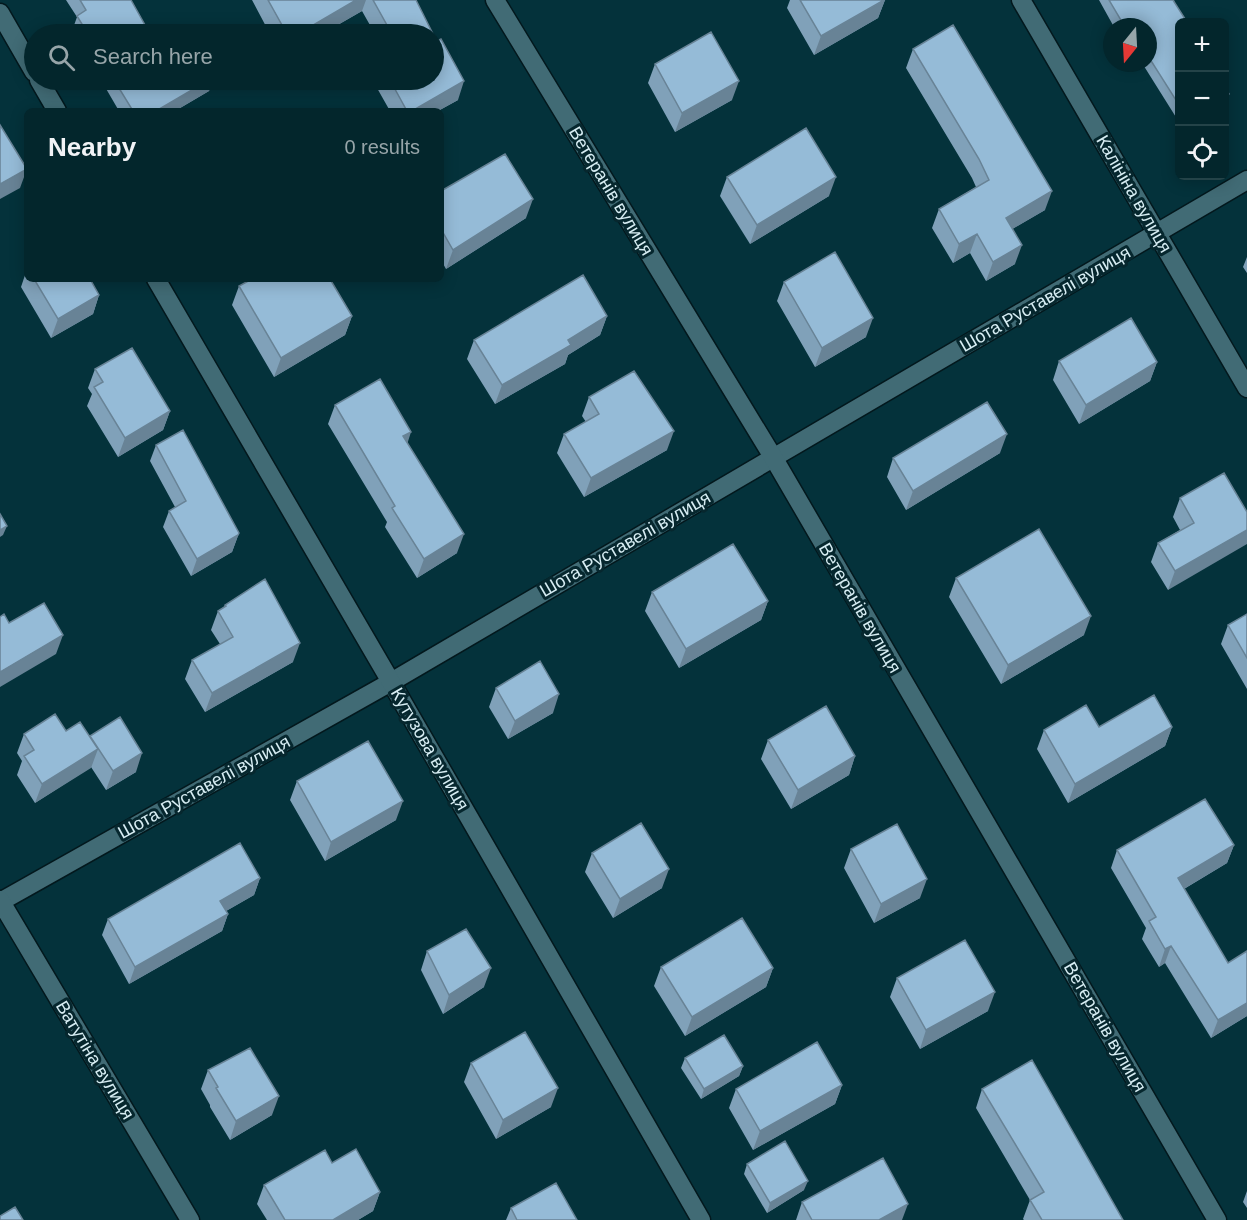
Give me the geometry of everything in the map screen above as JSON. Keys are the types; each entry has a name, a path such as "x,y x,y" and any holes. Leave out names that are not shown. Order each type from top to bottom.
{"street":[{"name":"Ветеранів вулиця","path":"495,0 773,457 1217,1220"},
{"name":"Калініна вулиця","path":"1021,0 1247,388"},
{"path":"0,13 24,55"},
{"path":"45,90 55,108"},
{"name":"Шота Руставелі вулиця","path":"0,901 391,681 1247,180"},
{"name":"Кутузова вулиця","path":"158,282 391,681 701,1220"},
{"name":"Ватутіна вулиця","path":"0,901 190,1220"}],"building":[{"path":"80,0 131,0 144,24 82,24 77,16 86,10"},
{"path":"268,0 356,0 315,24 281,24"},
{"path":"373,0 416,0 428,24 386,24"},
{"path":"800,0 884,0 821,36"},
{"path":"1109,0 1173,0 1184,18 1175,18 1175,99 1157,70 1157,18 1120,18"},
{"path":"953,25 1052,191 1006,218 1022,245 993,262 977,234 959,244 939,209 989,180 979,159 913,49"},
{"path":"711,32 739,81 682,113 655,64"},
{"path":"444,44 464,81 417,108 405,108 395,90 444,90"},
{"path":"120,90 192,90 161,108 131,108"},
{"path":"0,125 24,164 24,171 0,184"},
{"path":"806,128 836,177 757,225 727,177"},
{"path":"505,154 533,199 453,250 444,234 444,189"},
{"path":"835,252 873,318 822,348 784,282"},
{"path":"583,275 607,316 568,340 571,345 502,385 474,340"},
{"path":"36,282 92,282 99,295 58,319"},
{"path":"246,282 332,282 352,316 281,358 239,286"},
{"path":"1131,318 1157,362 1086,405 1059,361"},
{"path":"132,348 170,411 125,438 94,387 103,382 95,369"},
{"path":"634,371 674,431 591,478 564,434 599,414 589,397"},
{"path":"380,379 411,432 403,436 464,534 424,559 392,508 395,506 335,405"},
{"path":"987,402 1007,434 913,491 893,458"},
{"path":"183,430 239,533 197,559 169,511 186,501 156,445"},
{"path":"1224,473 1247,512 1247,530 1175,571 1158,543 1194,523 1180,498"},
{"path":"0,514 7,526 0,530"},
{"path":"1039,529 1091,616 1008,665 956,578"},
{"path":"733,544 768,601 686,649 652,592"},
{"path":"265,579 300,643 212,693 192,660 233,637 218,611"},
{"path":"44,603 63,635 0,672 0,617 4,614 9,623"},
{"path":"1247,614 1247,658 1228,625"},
{"path":"540,661 559,694 515,721 496,688"},
{"path":"1154,695 1172,727 1075,784 1044,730 1086,705 1099,727"},
{"path":"826,706 855,756 798,790 768,740"},
{"path":"55,714 66,731 80,722 98,749 42,784 24,756 34,750 24,734"},
{"path":"120,717 142,753 113,771 90,736"},
{"path":"368,741 403,801 331,842 297,781"},
{"path":"1205,799 1234,845 1178,878 1228,963 1247,951 1247,1003 1218,1020 1171,946 1165,949 1149,921 1156,917 1117,850"},
{"path":"641,823 669,869 620,899 592,853"},
{"path":"897,824 927,879 881,904 851,849"},
{"path":"240,843 260,878 220,901 228,914 135,967 108,919"},
{"path":"742,918 773,968 692,1017 661,967"},
{"path":"466,929 491,968 449,995 427,951"},
{"path":"965,940 995,992 926,1030 897,978"},
{"path":"525,1032 558,1088 503,1120 471,1063"},
{"path":"724,1035 743,1066 704,1089 685,1058"},
{"path":"817,1042 842,1085 760,1131 736,1089"},
{"path":"250,1048 279,1096 236,1121 208,1070"},
{"path":"1032,1060 1123,1220 1042,1220 1030,1200 1044,1192 982,1089"},
{"path":"785,1141 808,1181 770,1203 747,1164"},
{"path":"356,1149 380,1192 333,1220 285,1220 264,1185 325,1150 332,1163"},
{"path":"883,1158 908,1204 879,1220 812,1220 802,1202"},
{"path":"556,1183 577,1220 517,1220 511,1208"},
{"path":"15,1207 23,1220 0,1220 0,1216"}]}
